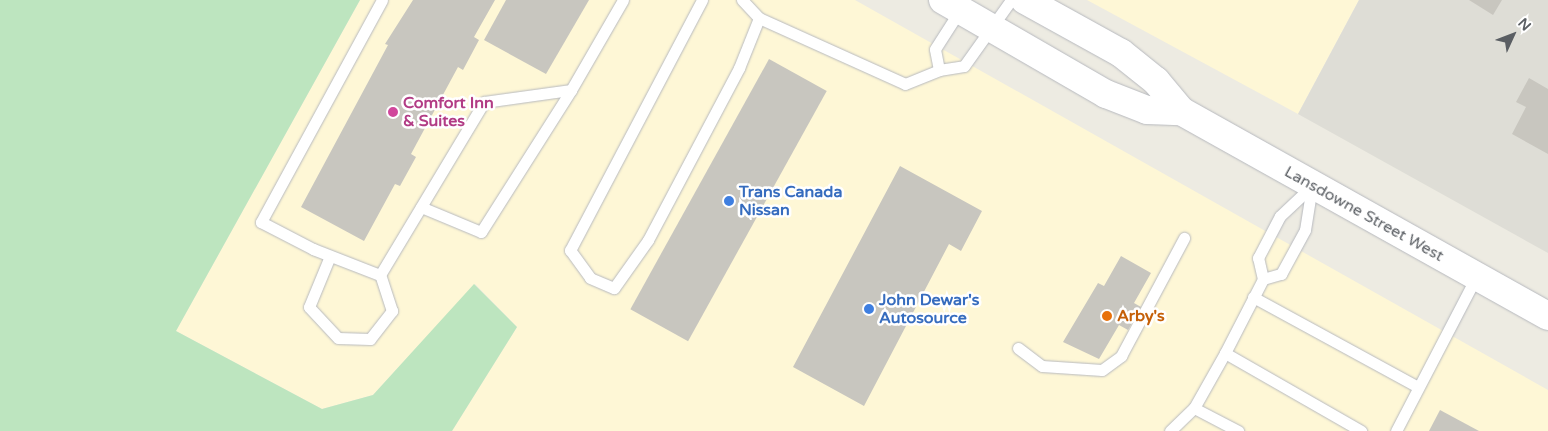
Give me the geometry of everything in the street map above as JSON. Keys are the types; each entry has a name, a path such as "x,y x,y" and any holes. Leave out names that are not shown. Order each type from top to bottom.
{"main road":[{"name":"Lansdowne Street West","path":"1024,0 1121,53 1156,81 1181,111 1312,186 1548,316"},
{"name":"Lansdowne Street West","path":"957,3 992,28 1106,94 1147,110 1181,111"}],"lane":[{"path":"380,275 330,256 261,222 382,0"},
{"path":"421,207 480,232 571,90 623,0"},
{"path":"702,0 570,250 590,278 614,288 652,232 739,68 759,18"},
{"path":"742,0 759,18 904,84 940,70 964,66 1012,0"},
{"path":"940,70 935,49 957,3"},
{"path":"330,256 309,307 338,338 370,339 392,311 380,275 484,102 571,90"},
{"path":"1263,279 1258,258 1280,216 1312,186"},
{"path":"1170,431 1194,408 1263,279 1281,274 1305,230 1312,186"},
{"path":"1018,348 1042,366 1102,370 1121,356 1184,238"},
{"path":"1396,431 1476,277"},
{"path":"1252,297 1418,387"},
{"path":"1225,353 1361,431"},
{"path":"1194,408 1238,431"}],"shaded area":[{"path":"360,0 855,0 1548,390 1548,431 452,431 517,327 475,284 373,395 322,409 176,331"},
{"path":"1087,0 1359,0 1298,114"},
{"path":"1359,0 1548,0 1548,253 1298,114"}],"green space":[{"path":"0,0 360,0 176,331 322,409 373,395 474,284 517,327 452,431 0,431"}],"building":[{"name":"Comfort Inn & Suites","path":"413,0 495,0 474,37 479,40 463,70 458,67 411,154 416,157 400,186 395,184 364,241 301,207 388,45 385,44"},
{"name":"Comfort Inn & Suites","path":"506,0 589,0 546,74 484,40"},
{"path":"1469,0 1502,0 1493,15"},
{"name":"Trans Canada Nissan","path":"769,59 827,91 688,341 630,309"},
{"path":"1529,78 1548,89 1548,154 1512,134 1526,107 1516,102"},
{"name":"John Dewar's Autosource","path":"900,166 982,211 961,251 949,244 864,406 793,367"},
{"name":"Arby's","path":"1121,256 1151,273 1134,303 1141,307 1128,330 1119,325 1099,359 1063,342 1098,283 1104,286"},
{"path":"1440,410 1479,431 1429,431"}],"place":[{"name":"Comfort Inn & Suites","path":"393,112"},
{"name":"Trans Canada Nissan","path":"729,201"},
{"name":"John Dewar's Autosource","path":"869,309"},
{"name":"Arby's","path":"1107,316"}]}
